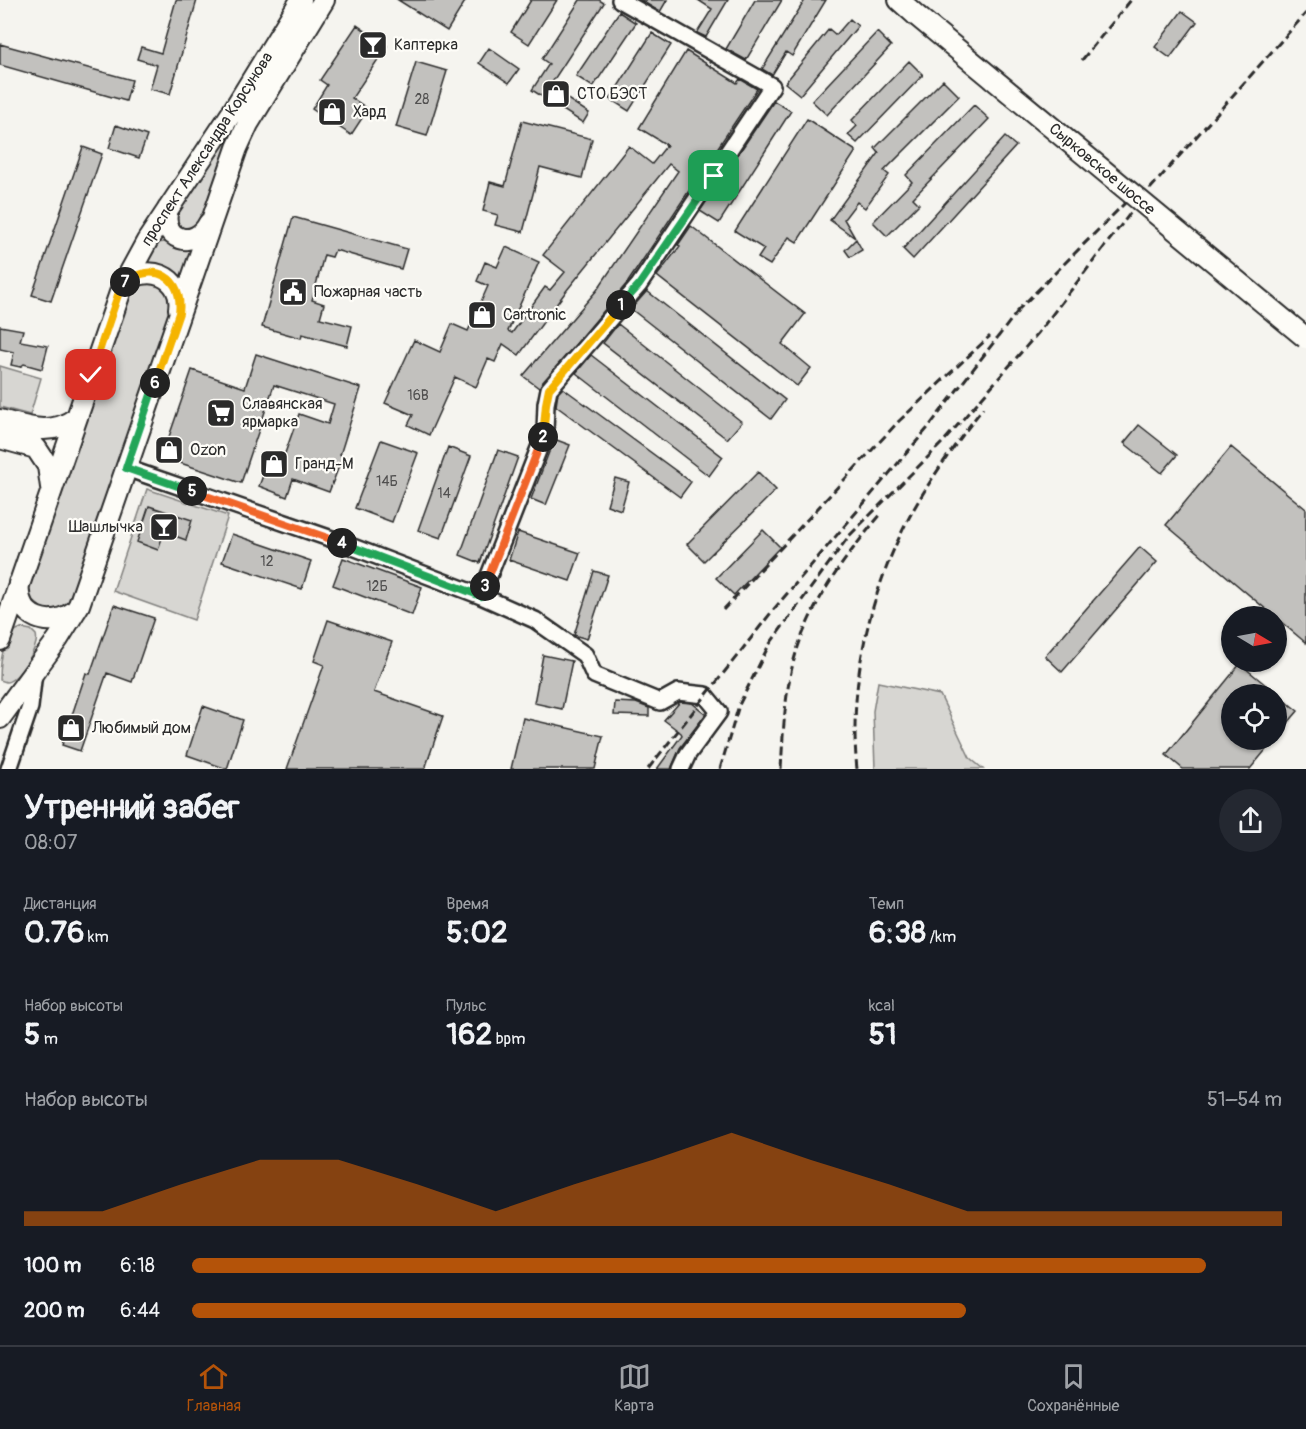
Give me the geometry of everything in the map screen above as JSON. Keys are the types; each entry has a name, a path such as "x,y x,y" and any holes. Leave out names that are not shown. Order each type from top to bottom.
{"main road":[{"name":"проспект Александра Корсунова","path":"1,636 122,287 147,241 231,114 301,0"},
{"name":"проспект Александра Корсунова","path":"0,718 79,605 243,134 324,0"},
{"name":"Сырковское шоссе","path":"899,0 1306,338"},
{"path":"168,209 167,225 171,233 186,240 201,235 212,219"},
{"path":"122,287 135,275 147,272 159,273 170,280 177,289 180,302 179,313"},
{"path":"0,438 38,439 76,418"},
{"path":"0,420 38,439 48,466 51,490"},
{"path":"20,579 18,591 22,603 30,613 41,619 53,621 66,618 79,605"},
{"path":"1,636 12,624 21,621 32,622 40,627 45,643 34,672"}],"street":[{"path":"481,596 545,433 549,389 639,285 772,86 620,0"},
{"path":"126,468 332,539 481,596 535,620 585,655 594,675 621,688 660,702 678,692 705,695 719,712 688,754 681,769"},
{"path":"9,769 30,707 34,672"}],"shaded area":[{"path":"307,0 318,0 226,152 201,225 197,230 176,229 174,212"},
{"path":"165,242 192,251 182,281 166,266 145,263 157,243"},
{"path":"156,283 168,294 170,310 73,596 61,609 44,610 30,598 29,581 128,296 139,284"},
{"path":"0,366 41,378 30,415 0,407"},
{"path":"147,489 228,516 194,620 113,591"},
{"path":"21,628 31,630 36,635 35,647 27,663 16,676 6,682 0,680 3,650 10,636"},
{"path":"878,682 940,695 970,758 983,769 875,769 873,711"}],"building":[{"path":"176,0 197,0 170,94 150,89 157,65 137,59 141,47 161,53"},
{"path":"398,0 466,0 447,31"},
{"path":"531,0 557,0 529,44 511,32"},
{"path":"580,0 599,0 604,3 549,87 589,113 583,123 532,90 549,64 542,59"},
{"path":"640,0 667,0 660,12"},
{"path":"698,0 728,0 706,37 697,33 712,9"},
{"path":"755,0 782,0 746,60 726,49"},
{"path":"805,0 826,0 792,56 786,52 772,75 762,69"},
{"path":"1182,11 1197,22 1170,58 1155,47"},
{"path":"619,12 636,23 593,87 576,76"},
{"path":"850,19 858,26 800,95 785,83 829,29 836,35"},
{"path":"357,25 387,46 352,98 368,109 351,135 312,109 327,85 320,80"},
{"path":"877,32 891,46 827,115 812,101"},
{"path":"652,33 671,45 629,111 610,99"},
{"path":"0,44 132,80 126,101 0,65"},
{"path":"489,48 519,69 509,83 479,63"},
{"path":"686,51 737,83 740,79 757,89 628,282 539,388 523,376 597,290 678,171 669,164 567,290 519,355 503,344 495,362 488,359 476,387 455,377 429,435 408,425 413,415 385,403 414,340 440,352 452,324 468,331 488,286 477,281 485,262 497,267 506,247 539,262 508,331 512,333 545,287 550,290 565,272 543,255 629,146 652,164 667,145 639,128"},
{"path":"909,61 923,75 857,143 848,135 857,126 852,120"},
{"path":"416,62 447,71 427,136 396,127"},
{"path":"943,80 959,96 884,171 889,175 865,208 857,202 844,219 855,238 830,220 879,153 875,148"},
{"path":"774,101 791,111 719,223 700,211"},
{"path":"974,105 989,119 913,198 919,204 887,236 873,222 912,182 906,175"},
{"path":"807,119 856,151 797,242 789,237 770,265 758,258 764,249 735,231"},
{"path":"522,121 592,139 582,178 540,167 523,232 495,225 498,215 483,211 490,182 505,186"},
{"path":"116,125 147,136 139,158 109,148"},
{"path":"1005,137 1016,146 913,259 903,249"},
{"path":"83,147 102,154 51,301 32,295"},
{"path":"293,217 407,249 401,269 335,250 332,257 324,255 312,300 324,304 320,318 352,326 347,346 302,334 301,338 262,327"},
{"path":"691,226 805,314 782,344 811,368 797,386 657,276 680,246 678,245"},
{"path":"856,239 862,250 850,257 845,250"},
{"path":"647,291 785,400 771,419 631,309"},
{"path":"618,324 742,422 727,439 603,343"},
{"path":"0,326 23,330 20,341 48,346 42,369 24,364 20,367 11,365 14,352 0,349"},
{"path":"256,354 361,388 340,455 343,456 329,492 293,479 287,497 259,486 272,452 284,456 299,414 328,424 334,404 274,385 241,483 162,457 192,370 245,388"},
{"path":"591,355 723,457 709,476 576,373"},
{"path":"563,388 691,482 680,497 556,406 558,393"},
{"path":"1139,425 1177,455 1162,473 1124,443"},
{"path":"554,439 570,445 546,505 531,499"},
{"path":"381,440 418,453 392,522 355,508"},
{"path":"448,447 471,456 441,538 418,530"},
{"path":"1231,447 1306,509 1306,643 1287,627 1287,606 1262,606 1166,525"},
{"path":"498,450 518,457 480,563 460,555"},
{"path":"758,472 776,490 704,561 687,544"},
{"path":"615,478 629,482 621,510 607,505"},
{"path":"149,506 192,520 186,540 164,532 158,550 137,542"},
{"path":"763,530 780,547 734,595 716,578"},
{"path":"518,532 580,553 570,581 509,560"},
{"path":"232,534 311,561 302,589 222,562"},
{"path":"1140,547 1157,562 1062,672 1045,656"},
{"path":"343,558 422,587 412,615 333,585"},
{"path":"594,571 608,575 587,639 574,635"},
{"path":"114,605 154,618 132,682 107,673 80,751 62,745 86,673 90,674"},
{"path":"328,620 392,642 374,692 443,716 425,769 287,769 324,665 314,661"},
{"path":"543,655 572,661 562,709 534,703"},
{"path":"1233,672 1250,672 1265,684 1224,684"},
{"path":"1221,687 1221,750 1266,750 1250,769 1183,769 1166,755"},
{"path":"615,702 636,703 649,708 649,716 614,715"},
{"path":"680,702 692,703 706,714 680,748 671,769 657,769 682,735 664,720"},
{"path":"1287,702 1298,711 1287,724"},
{"path":"203,706 243,720 227,769 187,755"},
{"path":"523,718 603,736 595,769 511,769"}],"railway":[{"path":"1082,60 1131,0"},
{"path":"720,769 739,705 769,645 849,536 943,442 1038,333 1142,198 1306,13"},
{"path":"1016,312 1135,193"},
{"path":"648,769 774,609 927,429 1021,307"},
{"path":"723,610 899,421 990,336"},
{"path":"857,769 855,736 859,671 865,638 884,574 919,500 983,408"},
{"path":"781,769 788,688 804,631 838,569 882,513"}],"place":[{"name":"Каптерка","path":"373,45"},
{"name":"СТО БЭСТ","path":"556,94"},
{"name":"Хард","path":"332,112"},
{"name":"Пожарная часть","path":"293,292"},
{"name":"Cartronic","path":"482,315"},
{"name":"Славянская ярмарка","path":"221,413"},
{"name":"Ozon","path":"169,450"},
{"name":"Гранд-М","path":"274,464"},
{"name":"Шашлычка","path":"164,527"},
{"name":"Любимый дом","path":"71,728"}],"route":[{"path":"91,375 119,292 125,282 135,275 147,272 159,273 170,280 177,289 180,302 179,313 126,468 332,539 481,596 545,433 549,389 639,285 714,176"}]}
